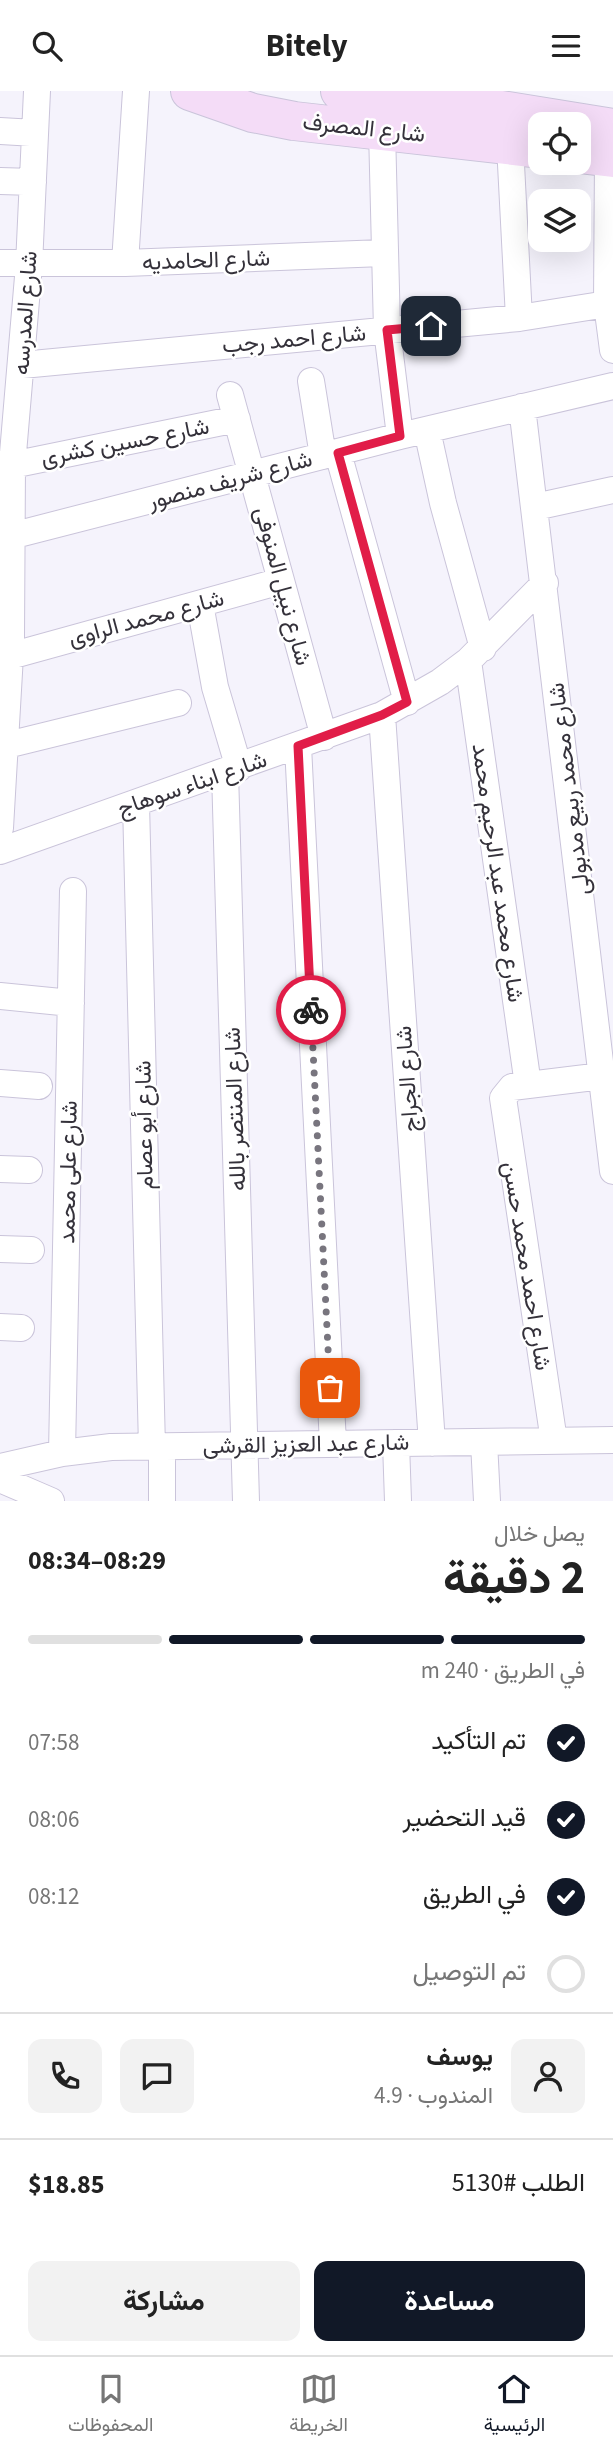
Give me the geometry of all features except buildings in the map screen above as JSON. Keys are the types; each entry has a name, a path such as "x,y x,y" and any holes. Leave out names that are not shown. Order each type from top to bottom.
{"street":[{"name":"شارع المدرسه","path":"0,823 7,643 8,419 15,351 29,265 37,91"},
{"path":"125,263 136,91"},
{"name":"شارع المصرف","path":"190,91 253,113 358,110 458,97 513,123 603,149"},
{"path":"358,110 383,253 387,330 400,436"},
{"name":"شارع المصرف","path":"358,110 513,123"},
{"path":"513,123 519,318"},
{"path":"0,131 35,133"},
{"path":"603,149 607,304 613,349"},
{"path":"0,181 33,182"},
{"name":"شارع الحامديه","path":"0,263 125,263 383,253"},
{"name":"شارع احمد رجب","path":"15,351 387,330 519,318 607,304"},
{"path":"311,381 407,702"},
{"name":"شارع شريف منصور","path":"7,544 400,436 613,386"},
{"name":"شارع حسين كشرى","path":"6,464 233,407"},
{"name":"شارع نبيل المنوفى","path":"233,407 324,737"},
{"name":"شارع محمد ربيع مدبولى","path":"522,407 613,1171"},
{"name":"شارع محمد عبد الرحيم محمد","path":"427,430 476,655 516,1089"},
{"path":"535,507 613,490"},
{"name":"شارع محمد الراوى","path":"7,643 200,604 281,581"},
{"name":"شارع ابناء سوهاج","path":"0,851 382,715 407,702 476,655 545,583"},
{"name":"شارع المنتصر بالله","path":"200,604 232,770 246,1501"},
{"path":"5,728 178,703"},
{"name":"شارع الجراج","path":"382,715 432,1443"},
{"path":"298,746 333,1444"},
{"name":"شارع أبو عصام","path":"136,803 157,1447 162,1501"},
{"name":"شارع على محمد","path":"62,1453 73,891"},
{"path":"0,996 71,1003"},
{"path":"516,1089 602,1076"},
{"path":"0,1083 39,1086"},
{"name":"شارع احمد محمد حسن","path":"516,1089 503,1104 554,1441"},
{"path":"0,1169 29,1170"},
{"path":"0,1249 31,1250"},
{"name":"شارع عبد العزيز القرشى","path":"0,1467 62,1453 157,1447 613,1440"},
{"path":"484,1442 487,1501"},
{"path":"396,1443 398,1501"},
{"path":"0,1479 51,1501"}],"way so far":[{"path":"311,1010 330,1388"}],"route":[{"path":"311,1010 298,746 382,715 407,702 338,453 400,436 387,330 431,326"}]}
